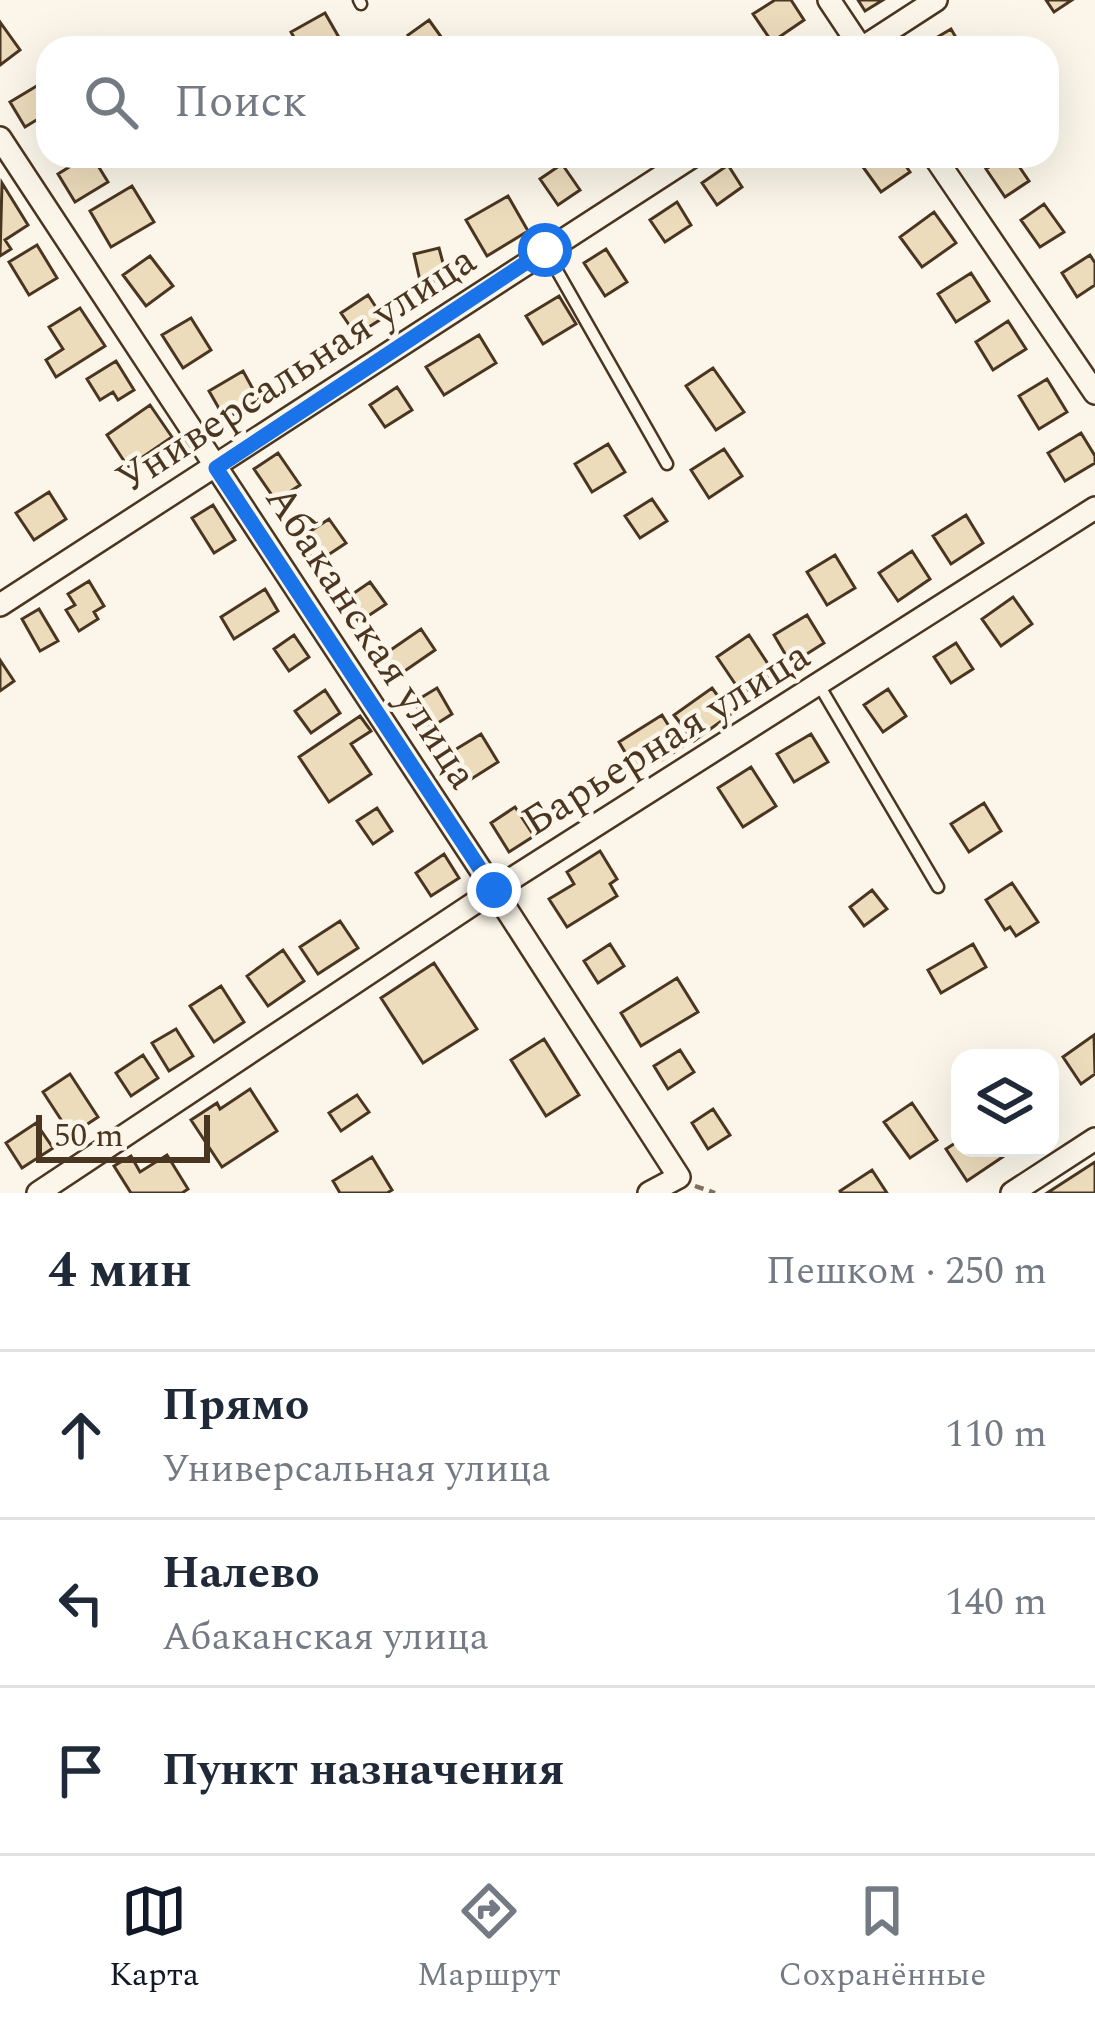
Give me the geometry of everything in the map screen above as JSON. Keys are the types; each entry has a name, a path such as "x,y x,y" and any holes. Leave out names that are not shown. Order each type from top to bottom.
{"street":[{"path":"829,0 854,36"},
{"path":"880,36 936,0"},
{"name":"Абаканская улица","path":"0,138 679,1177 650,1193"},
{"name":"Универсальная улица","path":"0,605 674,168"},
{"path":"942,168 1095,393"},
{"name":"Барьерная улица","path":"38,1193 494,890 1095,508"},
{"path":"1012,1193 1095,1139"}],"lane":[{"path":"545,250 668,464"},
{"path":"819,686 938,887"}],"building":[{"path":"775,0 791,0 804,20 781,36 768,36 753,14"},
{"path":"858,0 883,0 865,11"},
{"path":"1046,0 1072,0 1054,12"},
{"path":"325,13 338,36 293,36 291,32"},
{"path":"429,20 441,36 409,36"},
{"path":"0,22 20,50 0,65"},
{"path":"36,86 36,120 25,127 10,102"},
{"path":"68,168 99,168 108,182 75,202 58,174"},
{"path":"565,168 580,190 558,205 540,179"},
{"path":"730,168 742,187 717,205 702,183"},
{"path":"864,168 907,168 910,172 881,192"},
{"path":"1020,168 1029,181 1005,197 986,169"},
{"path":"2,183 28,225 5,240 11,249 0,256"},
{"path":"132,186 154,222 111,247 90,211"},
{"path":"508,196 528,231 487,256 466,220"},
{"path":"677,202 691,225 665,242 650,220"},
{"path":"1044,204 1064,232 1040,247 1021,220"},
{"path":"934,212 956,243 922,267 900,237"},
{"path":"37,245 57,278 29,295 9,262"},
{"path":"439,248 447,278 421,285 414,254"},
{"path":"606,249 627,282 605,296 584,263"},
{"path":"1090,255 1095,263 1095,285 1077,297 1062,273"},
{"path":"150,256 173,286 146,306 123,275"},
{"path":"971,273 989,301 956,322 938,294"},
{"path":"368,295 383,318 356,335 341,313"},
{"path":"559,296 576,324 543,344 526,316"},
{"path":"80,308 105,346 56,377 46,360 63,349 49,327"},
{"path":"191,318 211,350 183,368 162,335"},
{"path":"1008,321 1026,349 993,370 976,342"},
{"path":"479,335 496,363 444,395 426,367"},
{"path":"116,361 134,390 118,400 113,392 100,400 87,379"},
{"path":"713,368 744,412 716,430 686,386"},
{"path":"243,371 259,400 225,419 209,391"},
{"path":"1047,379 1067,412 1039,429 1019,396"},
{"path":"397,387 412,410 385,427 370,405"},
{"path":"150,405 172,437 128,467 107,435"},
{"path":"1081,433 1095,463 1065,481 1048,453"},
{"path":"608,444 625,472 592,492 575,464"},
{"path":"724,449 742,476 709,498 691,470"},
{"path":"278,453 300,485 276,501 254,469"},
{"path":"49,492 66,519 34,540 16,513"},
{"path":"652,499 667,521 640,538 625,516"},
{"path":"213,505 235,540 214,553 192,518"},
{"path":"966,515 983,543 951,564 933,536"},
{"path":"329,519 346,543 316,563 300,538"},
{"path":"912,551 930,579 898,601 879,573"},
{"path":"835,555 855,588 827,605 807,572"},
{"path":"89,581 104,606 94,612 98,619 79,631 66,610 75,605 68,594"},
{"path":"370,582 386,604 359,622 344,600"},
{"path":"265,589 278,611 234,639 221,617"},
{"path":"1013,597 1032,624 1001,646 982,619"},
{"path":"39,609 58,641 40,651 22,619"},
{"path":"807,615 824,643 791,664 774,635"},
{"path":"421,629 435,650 396,677 382,656"},
{"path":"294,635 309,657 289,671 274,649"},
{"path":"749,635 774,673 742,694 717,657"},
{"path":"956,643 973,669 951,683 934,657"},
{"path":"0,660 14,681 0,691"},
{"path":"437,688 452,714 430,728 414,702"},
{"path":"712,688 731,714 694,741 674,715"},
{"path":"888,689 906,716 883,732 864,705"},
{"path":"325,690 340,713 311,733 295,711"},
{"path":"662,715 682,747 662,760 658,754 635,769 619,742"},
{"path":"360,716 371,731 351,744 371,774 329,802 299,757"},
{"path":"481,734 498,762 465,783 448,754"},
{"path":"811,734 828,762 794,782 777,754"},
{"path":"751,767 776,806 743,827 718,788"},
{"path":"984,803 1001,831 969,852 951,824"},
{"path":"515,807 534,836 509,852 491,823"},
{"path":"377,808 392,831 373,844 357,821"},
{"path":"600,851 617,879 610,884 617,896 567,927 549,899 574,884 567,872"},
{"path":"444,854 459,878 431,896 416,873"},
{"path":"1012,883 1038,922 1016,936 1010,927 1005,930 986,900"},
{"path":"872,890 887,909 864,926 850,907"},
{"path":"340,921 358,948 318,974 300,947"},
{"path":"610,944 624,966 598,983 584,961"},
{"path":"973,944 986,967 941,993 928,970"},
{"path":"283,950 304,981 268,1006 247,976"},
{"path":"434,963 477,1029 423,1063 381,998"},
{"path":"677,978 698,1012 641,1046 621,1013"},
{"path":"221,986 244,1022 214,1042 190,1006"},
{"path":"176,1029 193,1056 169,1071 152,1043"},
{"path":"1094,1035 1095,1074 1081,1084 1063,1057"},
{"path":"544,1039 579,1095 546,1116 511,1060"},
{"path":"680,1050 694,1072 668,1089 654,1066"},
{"path":"143,1055 158,1078 131,1096 116,1073"},
{"path":"70,1074 98,1117 71,1135 43,1092"},
{"path":"250,1089 277,1131 222,1167 191,1120 217,1103 220,1109"},
{"path":"357,1095 369,1112 341,1131 329,1113"},
{"path":"912,1103 937,1140 910,1158 884,1122"},
{"path":"713,1109 730,1135 708,1149 692,1123"},
{"path":"36,1123 53,1148 22,1168 6,1143"},
{"path":"167,1155 188,1189 182,1193 131,1193 114,1166 131,1156 140,1172"},
{"path":"372,1157 392,1190 340,1193 333,1181"},
{"path":"951,1157 1003,1157 967,1181"},
{"path":"1095,1162 1095,1193 1047,1193"},
{"path":"872,1170 887,1193 841,1193 840,1191"}],"route":[{"path":"494,890 216,468 545,250"}]}
